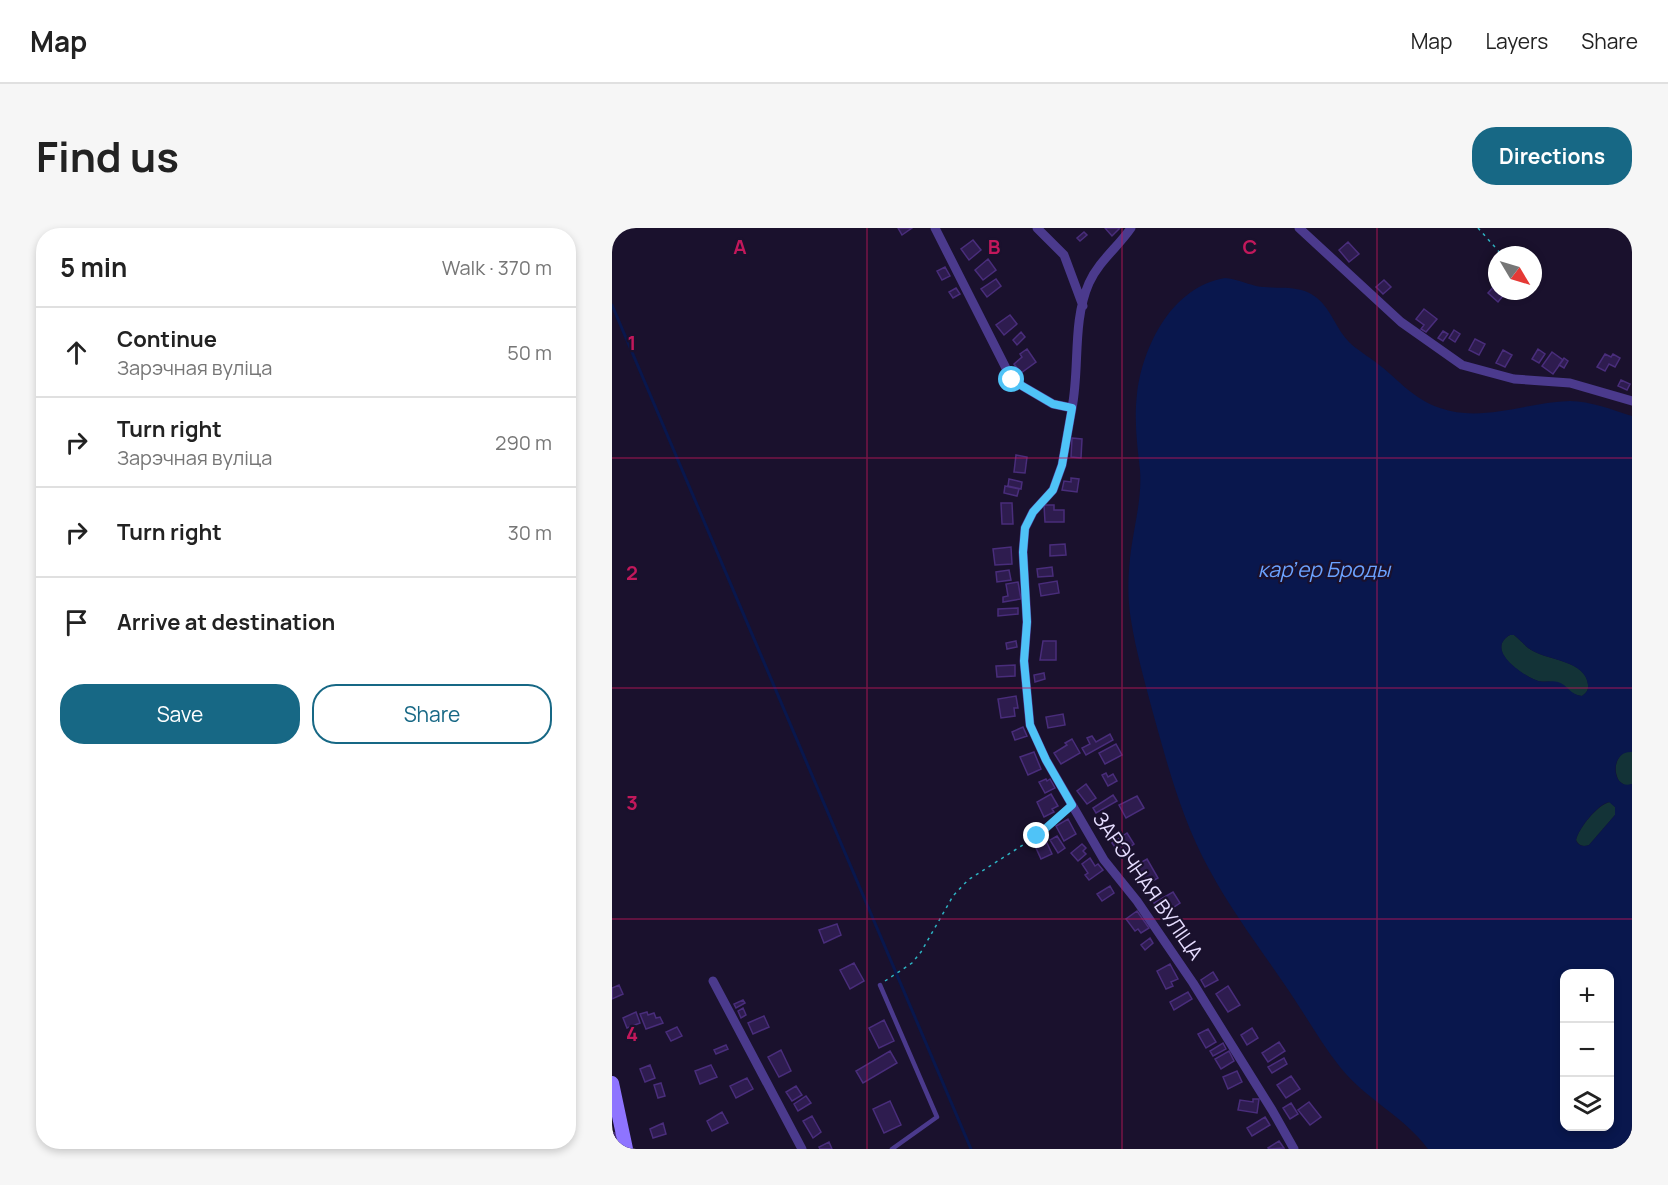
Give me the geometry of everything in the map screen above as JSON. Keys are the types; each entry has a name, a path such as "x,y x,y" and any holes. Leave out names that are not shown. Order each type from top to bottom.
{"main road":[{"path":"612,1083 626,1149"}],"street":[{"path":"935,228 1012,380 1053,404 1072,408"},
{"path":"1037,228 1064,255 1083,306"},
{"name":"ЗАРЭЧНАЯ ВУЛІЦА","path":"1131,228 1104,258 1089,284 1079,316 1077,382 1062,465 1053,490 1033,512 1025,528 1023,552 1027,622 1024,661 1030,725 1046,760 1104,860 1137,901 1193,983 1294,1149"},
{"path":"1299,228 1401,322 1462,365 1514,379 1569,383 1632,401"},
{"path":"713,981 802,1149"}],"lane":[{"path":"880,985 937,1117 892,1149"}],"path":[{"path":"1478,228 1494,246"},
{"path":"891,977 912,963 921,952 953,896 968,880 1037,836 1072,805"}],"green space":[{"path":"1510,635 1514,635 1533,651 1581,670 1588,684 1586,692 1582,696 1578,695 1556,683 1531,678 1516,668 1503,655 1501,648 1503,641"},
{"path":"1626,751 1632,752 1632,784 1626,786 1619,781 1616,769 1619,757"},
{"path":"1610,802 1615,807 1615,815 1589,845 1580,845 1576,840 1585,823 1594,812"}],"water":[{"name":"карʼер Броды","path":"1225,278 1256,286 1303,290 1310,293 1322,303 1344,337 1352,345 1422,400 1440,408 1456,412 1488,413 1554,402 1578,401 1632,416 1632,752 1619,757 1616,770 1620,782 1625,785 1632,784 1632,1149 1428,1149 1408,1127 1361,1089 1326,1049 1237,916 1199,850 1176,793 1153,713 1133,632 1128,585 1140,490 1136,413 1140,375 1146,356 1163,321 1190,293 1206,284","holes":["1510,635 1514,635 1533,651 1565,662 1581,671 1586,677 1587,691 1582,696 1578,695 1561,683 1538,681 1516,668 1509,662 1501,648 1503,641","1609,802 1615,807 1615,815 1589,845 1579,845 1576,840 1581,829 1594,812"]}],"building":[{"path":"898,228 912,228 902,235"},
{"path":"1105,228 1120,228 1112,236"},
{"path":"1084,232 1087,235 1080,241 1077,238"},
{"path":"973,240 981,250 969,260 961,249"},
{"path":"1348,242 1359,254 1349,262 1339,250"},
{"path":"988,259 996,270 983,280 975,270"},
{"path":"945,267 950,276 942,280 937,271"},
{"path":"996,279 1001,286 987,297 981,289"},
{"path":"1384,280 1391,287 1383,294 1376,287"},
{"path":"956,288 960,294 953,298 949,292"},
{"path":"1424,309 1437,319 1426,332 1421,329 1424,325 1416,319"},
{"path":"1010,315 1017,324 1004,335 996,325"},
{"path":"1454,330 1460,334 1455,342 1449,338"},
{"path":"1443,331 1448,334 1443,341 1438,338"},
{"path":"1021,332 1025,337 1017,345 1013,340"},
{"path":"1475,339 1485,344 1479,355 1469,350"},
{"path":"1027,349 1036,362 1021,373 1014,364 1022,357 1020,354"},
{"path":"1538,349 1545,354 1539,363 1532,359"},
{"path":"1503,350 1512,355 1505,367 1496,363"},
{"path":"1552,352 1563,360 1553,374 1542,366"},
{"path":"1605,354 1611,357 1613,354 1620,358 1615,367 1609,364 1605,371 1597,367"},
{"path":"1564,358 1568,361 1564,368 1559,365"},
{"path":"1621,380 1630,384 1627,390 1618,386"},
{"path":"1072,438 1082,439 1081,458 1071,457"},
{"path":"1016,455 1027,457 1025,473 1014,472"},
{"path":"1071,478 1079,479 1077,492 1062,490 1064,481 1071,482"},
{"path":"1009,479 1022,482 1021,489 1008,486"},
{"path":"1005,486 1019,489 1017,496 1004,493"},
{"path":"1001,503 1012,503 1013,524 1002,524"},
{"path":"1044,505 1054,505 1054,510 1064,510 1064,522 1045,522"},
{"path":"1065,544 1066,555 1050,556 1050,545"},
{"path":"1011,547 1012,564 995,565 993,549"},
{"path":"1052,567 1053,576 1038,577 1037,569"},
{"path":"1009,570 1011,580 997,582 996,572"},
{"path":"1057,581 1059,593 1041,596 1039,584"},
{"path":"1018,582 1021,599 1003,602 1003,597 1008,596 1006,584"},
{"path":"1018,608 1018,614 998,616 998,609"},
{"path":"1016,641 1017,647 1007,649 1006,643"},
{"path":"1043,641 1056,641 1056,660 1040,660"},
{"path":"1015,665 1015,676 997,677 996,666"},
{"path":"1044,673 1045,679 1035,682 1034,675"},
{"path":"1016,696 1018,708 1014,708 1015,716 1001,718 998,699"},
{"path":"1063,714 1065,725 1048,728 1046,717"},
{"path":"1023,727 1027,736 1015,740 1012,732"},
{"path":"1110,734 1113,740 1086,755 1082,748 1090,744 1087,738 1092,736 1096,742"},
{"path":"1072,739 1080,753 1061,764 1054,753"},
{"path":"1116,744 1122,755 1105,764 1099,753"},
{"path":"1034,752 1041,769 1028,775 1020,757"},
{"path":"1106,773 1108,777 1113,774 1117,781 1108,786 1102,775"},
{"path":"1046,779 1047,781 1050,779 1055,788 1045,793 1039,782"},
{"path":"1086,784 1096,798 1087,804 1077,791"},
{"path":"1051,794 1058,806 1052,809 1054,812 1044,817 1037,802"},
{"path":"1113,795 1117,801 1096,813 1093,808"},
{"path":"1137,796 1144,808 1126,818 1119,805"},
{"path":"1068,819 1076,834 1064,841 1056,826"},
{"path":"1127,833 1134,844 1120,854 1112,843"},
{"path":"1057,836 1065,848 1058,853 1050,840"},
{"path":"1047,843 1052,854 1041,859 1036,848"},
{"path":"1082,844 1086,848 1083,851 1086,854 1078,861 1071,853"},
{"path":"1090,858 1095,866 1098,864 1103,870 1089,880 1085,875 1088,873 1082,864"},
{"path":"1147,859 1158,878 1144,886 1133,867"},
{"path":"1110,886 1114,893 1102,901 1097,894"},
{"path":"1173,892 1180,903 1162,915 1154,903"},
{"path":"1137,911 1149,928 1141,933 1138,929 1135,931 1126,919"},
{"path":"837,924 841,935 824,943 819,930"},
{"path":"1150,938 1153,943 1145,950 1141,945"},
{"path":"854,963 864,981 850,989 840,970"},
{"path":"1170,964 1178,979 1171,982 1173,986 1166,989 1157,971"},
{"path":"1213,972 1218,980 1205,987 1201,980"},
{"path":"619,985 623,994 612,999 612,988"},
{"path":"1228,986 1240,1005 1228,1012 1216,994"},
{"path":"1188,992 1192,999 1174,1010 1170,1002"},
{"path":"743,1000 745,1003 736,1008 734,1004"},
{"path":"743,1008 746,1015 741,1018 738,1011"},
{"path":"636,1012 640,1023 627,1028 623,1018"},
{"path":"647,1012 648,1015 654,1013 656,1018 660,1017 663,1023 646,1029 640,1014"},
{"path":"764,1016 769,1027 753,1034 748,1023"},
{"path":"884,1020 894,1041 879,1048 869,1028"},
{"path":"677,1027 682,1036 671,1041 666,1032"},
{"path":"1252,1028 1258,1038 1247,1045 1241,1035"},
{"path":"1208,1029 1216,1042 1206,1048 1198,1034"},
{"path":"1279,1042 1285,1051 1268,1062 1262,1053"},
{"path":"1223,1043 1226,1049 1213,1056 1210,1051"},
{"path":"726,1045 728,1049 716,1054 714,1050"},
{"path":"781,1050 791,1071 779,1077 768,1057"},
{"path":"890,1051 897,1063 863,1083 856,1071"},
{"path":"1229,1051 1234,1061 1221,1069 1215,1059"},
{"path":"1284,1058 1287,1064 1272,1073 1268,1067"},
{"path":"650,1065 655,1078 645,1082 640,1069"},
{"path":"711,1065 717,1077 700,1084 695,1071"},
{"path":"1237,1071 1242,1082 1228,1089 1223,1077"},
{"path":"1291,1076 1300,1089 1286,1098 1277,1085"},
{"path":"747,1078 753,1089 736,1098 730,1086"},
{"path":"661,1083 665,1096 658,1098 654,1085"},
{"path":"796,1086 802,1095 792,1101 786,1092"},
{"path":"806,1096 811,1103 798,1111 794,1104"},
{"path":"1253,1099 1259,1099 1257,1113 1238,1110 1240,1100 1253,1102"},
{"path":"890,1101 901,1125 884,1133 873,1109"},
{"path":"1309,1102 1321,1117 1310,1125 1298,1110"},
{"path":"1291,1103 1298,1114 1290,1119 1283,1108"},
{"path":"722,1112 728,1123 712,1131 707,1121"},
{"path":"812,1116 821,1132 813,1138 803,1121"},
{"path":"1265,1117 1270,1125 1252,1136 1247,1128"},
{"path":"663,1123 666,1134 653,1138 650,1129"},
{"path":"612,1133 615,1133 617,1143 612,1143"},
{"path":"1279,1141 1284,1148 1268,1148"},
{"path":"829,1142 832,1149 820,1149 819,1147"}],"waterway":[{"path":"612,305 971,1149"}],"route":[{"path":"1012,380 1053,404 1072,408 1062,465 1053,490 1033,512 1025,528 1023,552 1027,622 1024,661 1030,725 1046,760 1072,805 1037,836"}]}
